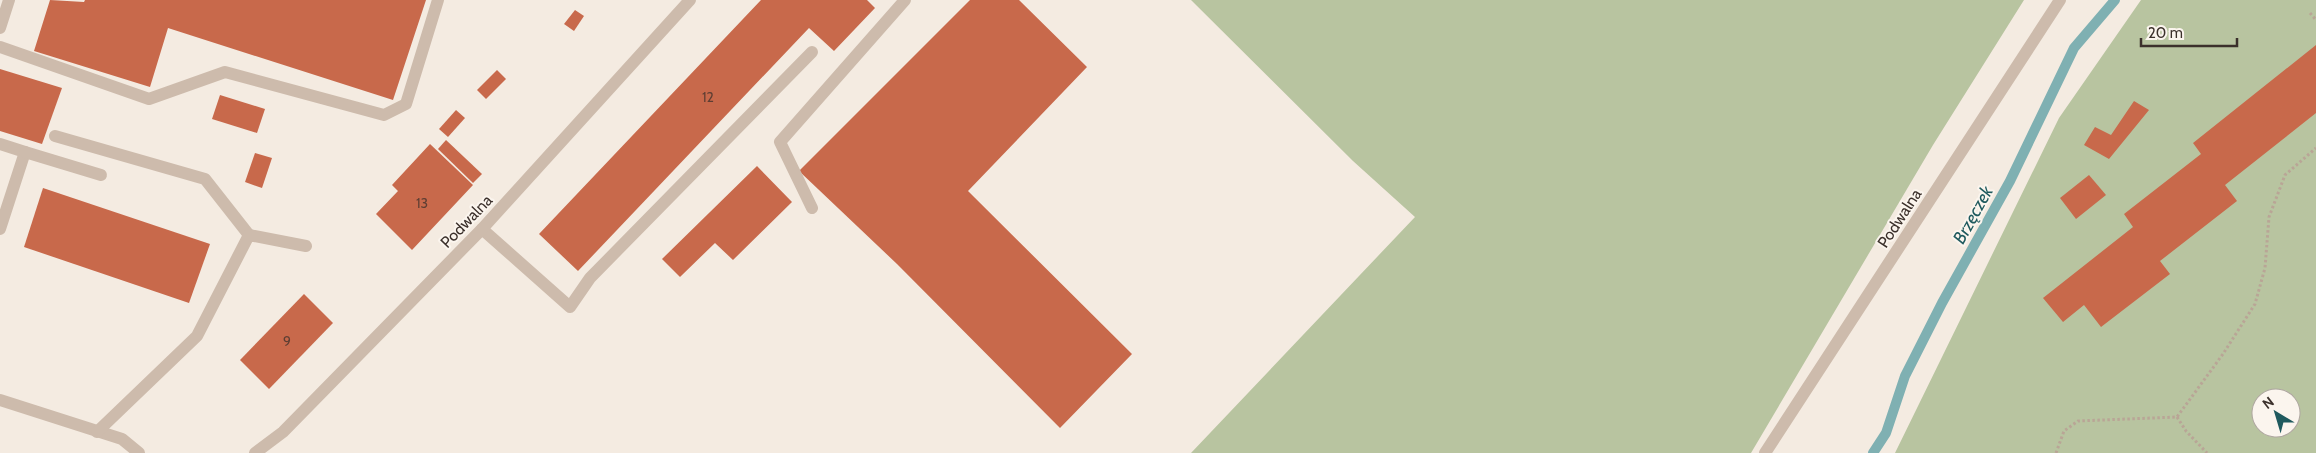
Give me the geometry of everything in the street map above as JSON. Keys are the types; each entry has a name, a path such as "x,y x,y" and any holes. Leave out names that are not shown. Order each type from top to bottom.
{"street":[{"path":"0,28 9,0"},
{"path":"0,47 149,99 225,72 384,115 406,104 438,0"},
{"name":"Podwalna","path":"255,453 283,432 482,229 646,51 690,0"},
{"path":"812,208 780,142 904,0"},
{"name":"Podwalna","path":"1765,453 2060,0"},
{"path":"482,229 570,306 590,278 812,52"},
{"path":"55,136 205,179 249,235 306,246"},
{"path":"0,144 101,176"},
{"path":"0,229 25,152"},
{"path":"97,432 197,336 249,235"},
{"path":"0,400 122,439 139,453"}],"path":[{"path":"2310,13 2316,20"},
{"path":"2177,417 2223,354 2255,304 2265,268 2269,218 2285,175 2316,148"},
{"path":"2056,453 2064,431 2078,421 2177,417"},
{"path":"2177,417 2186,430 2208,453"}],"green space":[{"path":"1191,0 2024,0 1933,145 1751,453 1191,453 1415,217 1353,161"},
{"path":"2141,0 2316,0 2316,453 1895,453 2059,118"}],"building":[{"path":"50,0 84,2 85,0 426,0 393,100 168,28 150,87 34,51"},
{"path":"761,0 867,0 875,8 834,51 809,28 578,271 539,234"},
{"path":"970,0 1019,0 1087,67 968,191 1132,354 1060,428 897,264 799,171"},
{"path":"575,10 584,16 574,31 564,24"},
{"path":"2316,45 2316,113 2225,185 2237,201 2160,261 2170,274 2101,327 2084,305 2063,322 2043,298 2133,227 2124,214 2201,154 2193,143"},
{"path":"0,69 62,88 42,144 0,131"},
{"path":"497,70 506,79 486,99 477,90"},
{"path":"220,95 265,109 257,133 212,119"},
{"path":"2134,101 2149,110 2109,159 2084,145 2095,127 2111,135"},
{"path":"456,110 465,118 448,137 439,129"},
{"path":"446,140 482,174 473,183 438,149"},
{"path":"430,144 473,185 412,250 376,214 398,191 392,185"},
{"path":"255,153 272,158 262,188 245,182"},
{"path":"757,166 792,202 733,260 715,243 680,277 662,259"},
{"path":"2089,175 2106,195 2076,219 2060,198"},
{"path":"43,188 210,244 189,303 24,247"},
{"path":"304,294 333,323 269,389 240,360"}],"waterway":[{"name":"Brzęczek","path":"1873,453 1886,433 1905,376 1942,303 2010,181 2074,48 2115,0"}]}
